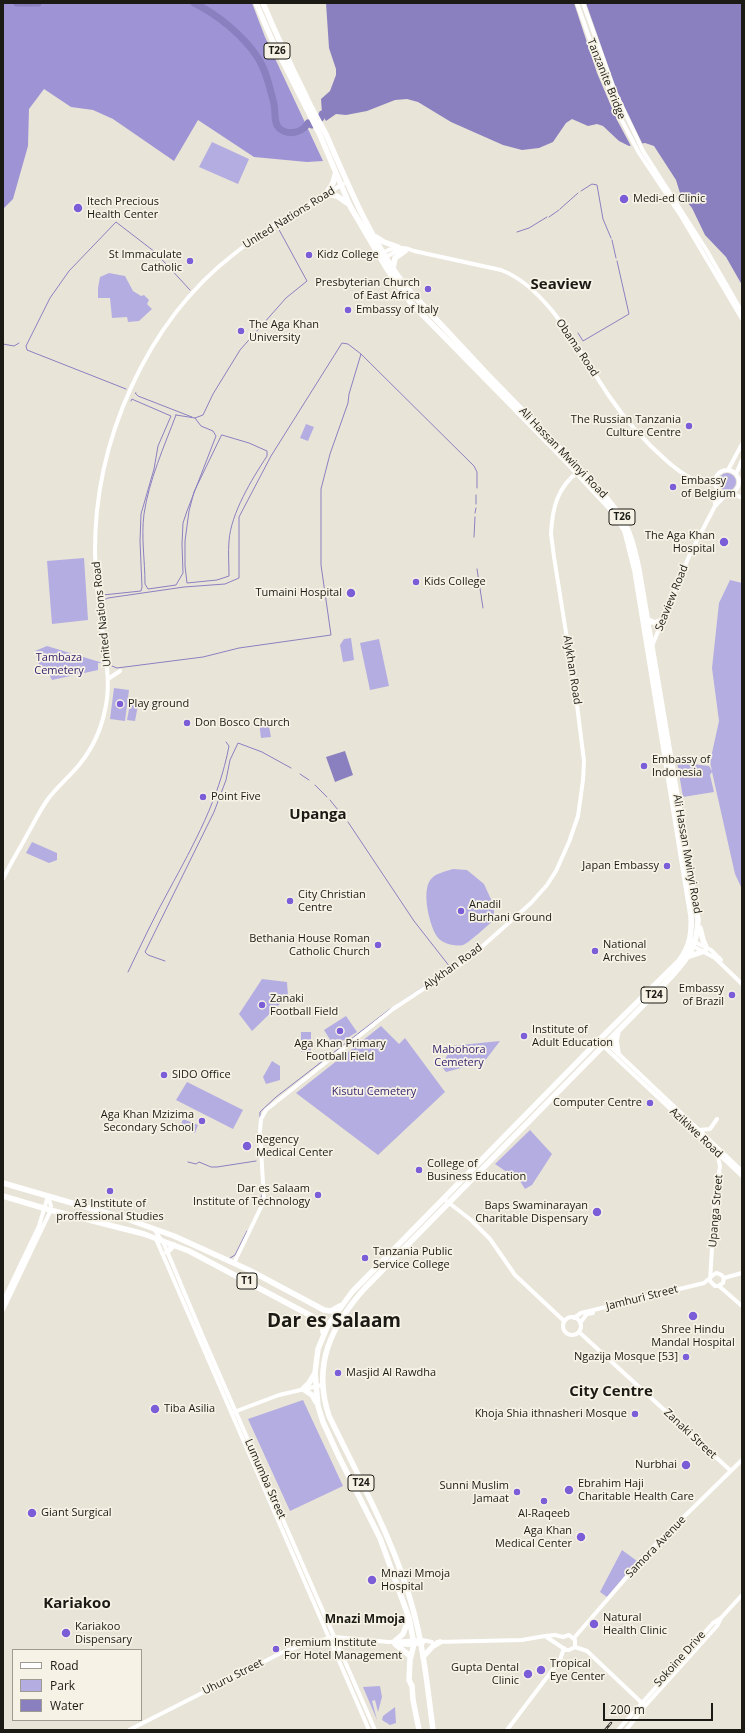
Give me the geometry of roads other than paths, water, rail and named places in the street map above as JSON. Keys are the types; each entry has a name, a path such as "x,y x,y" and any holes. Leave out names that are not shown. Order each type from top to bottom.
{"highway":[{"name":"T26","path":"256,3 272,40 322,134"},
{"name":"T26","path":"263,3 303,96"},
{"name":"Ali Hassan Mwinyi Road","path":"322,134 340,186 350,206 410,302 616,509 629,529 637,557 690,908 693,943"},
{"name":"Ali Hassan Mwinyi Road","path":"322,134 382,256 406,287 579,471 614,512 624,531 635,571 650,649 698,920 693,943"},
{"path":"335,173 333,183 326,194 339,197 350,206"},
{"path":"372,234 384,242 398,247"},
{"path":"393,269 395,258 405,252"},
{"path":"646,619 655,623 664,619"},
{"path":"689,956 705,949 698,920"},
{"name":"T24","path":"602,1041 618,1030 672,976 689,956 693,943"},
{"name":"T24","path":"433,1730 423,1657 414,1612 399,1567 385,1534 329,1416 322,1385 325,1355 344,1314 365,1288 446,1201 602,1041 650,988 679,960 693,943"},
{"path":"618,1030 616,1041 618,1053"},
{"name":"T1","path":"3,1183 127,1219 174,1236 234,1263 324,1310 331,1311 343,1303"},
{"name":"T1","path":"3,1196 159,1239 202,1256 319,1320 323,1324 324,1328 321,1338"},
{"name":"T24","path":"419,1730 413,1700 412,1686 408,1680 414,1642 409,1618 380,1538 323,1422 318,1406 315,1373 317,1354 321,1338 343,1303 357,1287 446,1201"},
{"path":"167,1252 174,1245"},
{"path":"315,1373 303,1389 312,1395 318,1406"},
{"path":"409,1618 404,1634 393,1642 410,1656 410,1660"},
{"path":"423,1657 433,1646 440,1642"}],"street":[{"name":"Tanzanite Bridge","path":"577,3 610,94 641,152"},
{"name":"Tanzanite Bridge","path":"583,3 615,92 641,152"},
{"path":"641,152 707,251 742,312"},
{"path":"641,152 742,319"},
{"name":"United Nations Road","path":"3,879 47,800 80,764 97,738 106,707 108,679 97,593 95,556 96,520 106,466 127,395 151,349 191,294 234,254 271,227 346,182"},
{"path":"382,256 398,247"},
{"name":"Obama Road","path":"398,247 501,270 512,274 528,284 546,302 610,398 637,433 658,454 683,474 701,483 715,484"},
{"path":"382,256 395,252 414,251"},
{"path":"728,470 742,444"},
{"path":"736,474 742,460"},
{"path":"728,470 736,474 740,487 732,493 727,494 718,490 715,484 718,475 723,471 728,470"},
{"name":"Alykhan Road","path":"234,1263 264,1201 260,1130 261,1119 266,1110 393,1009 467,960 542,892 558,865 569,842 578,816 584,761 576,697 551,534 554,506 563,488 579,471"},
{"name":"Seaview Road","path":"715,506 718,490"},
{"path":"732,493 742,498"},
{"name":"Seaview Road","path":"650,649 664,619 690,554 715,506 727,494"},
{"path":"108,679 120,671"},
{"path":"693,943 705,949 742,984"},
{"name":"Azikiwe Road","path":"602,1041 618,1053 742,1171"},
{"name":"Azikiwe Road","path":"602,1041 742,1176"},
{"path":"698,1130 710,1129 717,1119"},
{"name":"Upanga Street","path":"711,1279 715,1197 720,1166 717,1148"},
{"path":"720,1166 730,1165"},
{"path":"3,1301 47,1209 51,1206 48,1196"},
{"path":"446,1201 471,1220 490,1239 515,1275 564,1321"},
{"path":"3,1310 47,1209"},
{"name":"Lumumba Street","path":"154,1229 375,1730"},
{"name":"Lumumba Street","path":"159,1239 167,1252 369,1730"},
{"path":"712,1266 716,1273 719,1273 724,1278"},
{"path":"716,1273 711,1279 715,1286 719,1286 742,1306"},
{"path":"724,1278 742,1273"},
{"path":"719,1286 723,1283 724,1278"},
{"name":"Jamhuri Street","path":"574,1318 581,1313 704,1283 711,1279"},
{"name":"Jamhuri Street","path":"580,1323 587,1314 711,1279"},
{"path":"568,1318 574,1318 580,1323 579,1332 573,1335 566,1333 563,1327 564,1321 568,1318"},
{"name":"Zanaki Street","path":"579,1332 731,1471"},
{"path":"234,1412 279,1395 322,1385"},
{"name":"Samora Avenue","path":"574,1638 652,1548 742,1460"},
{"name":"Sokoine Drive","path":"618,1730 641,1702 713,1623 721,1618 742,1595"},
{"name":"Sokoine Drive","path":"626,1730 645,1706 717,1626 721,1618"},
{"name":"Uhuru Street","path":"129,1730 283,1652 329,1638 334,1637 393,1642 522,1640 555,1635 574,1638"},
{"path":"545,1636 565,1648 575,1647 587,1651 645,1706"},
{"path":"507,1730 560,1660 565,1648 563,1637"},
{"path":"574,1638 576,1642 575,1647"}],"water":[{"path":"326,3 742,3 742,285 726,257 705,235 692,208 680,193 676,180 654,146 645,143 629,146 619,141 603,126 597,124 588,126 572,119 566,123 553,142 539,148 522,150 503,145 451,122 418,102 407,99 395,100 367,111 346,115 336,114 326,121 322,114 321,99 330,91 336,75 336,69 329,48"},
{"path":"345,751 353,775 335,782 326,757"}],"waterway":[{"path":"17,3 38,3"},
{"path":"194,3 221,19 238,34 258,58 268,81 274,104 275,120 279,128 291,133 299,131 308,123 312,125 321,118 322,114"},
{"path":"581,191 592,184 597,185 603,219 611,238"},
{"path":"560,209 578,193"},
{"path":"549,217 559,210"},
{"path":"517,232 529,228 547,217"},
{"path":"126,389 27,350 26,346 50,298 69,271 116,222 155,252 190,290"},
{"path":"195,418 203,415 213,394 240,350 286,298 307,281 277,226"},
{"path":"612,240 616,258"},
{"path":"578,333 583,341 629,314 617,261"},
{"path":"3,344 14,346 19,343"},
{"path":"103,603 102,601 108,598 184,587 225,584 239,578 239,517 271,456 342,343 348,344 361,354 349,394 348,403 330,454 321,489 321,565 331,635 239,648 203,657 117,668 112,666"},
{"path":"361,354 474,466 477,472 477,488"},
{"path":"136,393 138,396 192,417"},
{"path":"103,595 141,591 141,514 154,469 158,446 171,416 132,399 131,401"},
{"path":"176,415 195,418 201,426 213,431 216,436 183,523 183,573 176,585 148,589 145,584 143,540 143,523 146,501 153,476 176,415"},
{"path":"222,435 249,443 267,451 267,456 243,497 234,519 229,541 229,576 217,580 187,583 185,541 189,511 194,492 222,435"},
{"path":"476,495 476,504"},
{"path":"475,513 476,508"},
{"path":"474,537 475,517"},
{"path":"477,569 483,608"},
{"path":"128,972 205,821 225,766 229,746 226,742"},
{"path":"165,961 148,955 145,952 214,812 226,780 230,760 238,743 262,752 291,768"},
{"path":"300,774 309,780"},
{"path":"315,785 327,797"},
{"path":"330,800 342,815"},
{"path":"348,822 414,921 450,967 450,970"},
{"path":"398,1004 435,979"},
{"path":"260,1117 260,1112 276,1097 390,1009"},
{"path":"188,1162 196,1164 199,1162 211,1167 217,1167 256,1161"},
{"path":"259,1206 262,1194"},
{"path":"230,1258 235,1255 247,1231"}],"railway":[{"path":"605,1730 611,1723"}],"place":[{"name":"Medi-ed Clinic","path":"624,199"},
{"name":"Itech Precious Health Center","path":"78,208"},
{"name":"Kidz College","path":"309,255"},
{"name":"St Immaculate Catholic","path":"190,261"},
{"name":"Presbyterian Church of East Africa","path":"428,289"},
{"name":"Embassy of Italy","path":"348,310"},
{"name":"The Aga Khan University","path":"241,331"},
{"name":"The Russian Tanzania Culture Centre","path":"689,426"},
{"name":"Embassy of Belgium","path":"673,487"},
{"name":"The Aga Khan Hospital","path":"724,542"},
{"name":"Kids College","path":"416,582"},
{"name":"Tumaini Hospital","path":"351,593"},
{"name":"Play ground","path":"120,704"},
{"name":"Don Bosco Church","path":"187,723"},
{"name":"Embassy of Indonesia","path":"644,766"},
{"name":"Point Five","path":"203,797"},
{"name":"Japan Embassy","path":"667,866"},
{"name":"City Christian Centre","path":"290,901"},
{"name":"Anadil Burhani Ground","path":"461,911"},
{"name":"Bethania House Roman Catholic Church","path":"378,945"},
{"name":"National Archives","path":"595,951"},
{"name":"Embassy of Brazil","path":"732,995"},
{"name":"Zanaki Football Field","path":"262,1005"},
{"name":"Aga Khan Primary Football Field","path":"340,1031"},
{"name":"Institute of Adult Education","path":"524,1036"},
{"name":"SIDO Office","path":"164,1075"},
{"name":"Computer Centre","path":"650,1103"},
{"name":"Aga Khan Mzizima Secondary School","path":"202,1121"},
{"name":"Regency Medical Center","path":"247,1146"},
{"name":"College of Business Education","path":"419,1170"},
{"name":"A3 Institute of proffessional Studies","path":"110,1191"},
{"name":"Dar es Salaam Institute of Technology","path":"318,1195"},
{"name":"Baps Swaminarayan Charitable Dispensary","path":"597,1212"},
{"name":"Tanzania Public Service College","path":"365,1258"},
{"name":"Shree Hindu Mandal Hospital","path":"693,1316"},
{"name":"Ngazija Mosque [53]","path":"686,1357"},
{"name":"Masjid Al Rawdha","path":"338,1373"},
{"name":"Tiba Asilia","path":"155,1409"},
{"name":"Khoja Shia ithnasheri Mosque","path":"635,1414"},
{"name":"Nurbhai","path":"686,1465"},
{"name":"Ebrahim Haji Charitable Health Care","path":"569,1490"},
{"name":"Sunni Muslim Jamaat","path":"517,1492"},
{"name":"Al-Raqeeb","path":"544,1501"},
{"name":"Giant Surgical","path":"32,1513"},
{"name":"Aga Khan Medical Center","path":"581,1537"},
{"name":"Mnazi Mmoja Hospital","path":"372,1580"},
{"name":"Natural Health Clinic","path":"594,1624"},
{"name":"Kariakoo Dispensary","path":"66,1633"},
{"name":"Premium Institute For Hotel Management","path":"276,1649"},
{"name":"Tropical Eye Center","path":"541,1670"},
{"name":"Gupta Dental Clinic","path":"528,1674"}],"district":[{"name":"Seaview","path":"561,285"},
{"name":"Upanga","path":"318,815"},
{"name":"Dar es Salaam","path":"334,1322"},
{"name":"City Centre","path":"611,1392"},
{"name":"Kariakoo","path":"77,1604"},
{"name":"Mnazi Mmoja","path":"365,1620"}],"park label":[{"name":"Tambaza Cemetery","path":"59,664"},
{"name":"Mabohora Cemetery","path":"459,1056"},
{"name":"Kisutu Cemetery","path":"374,1092"}]}
